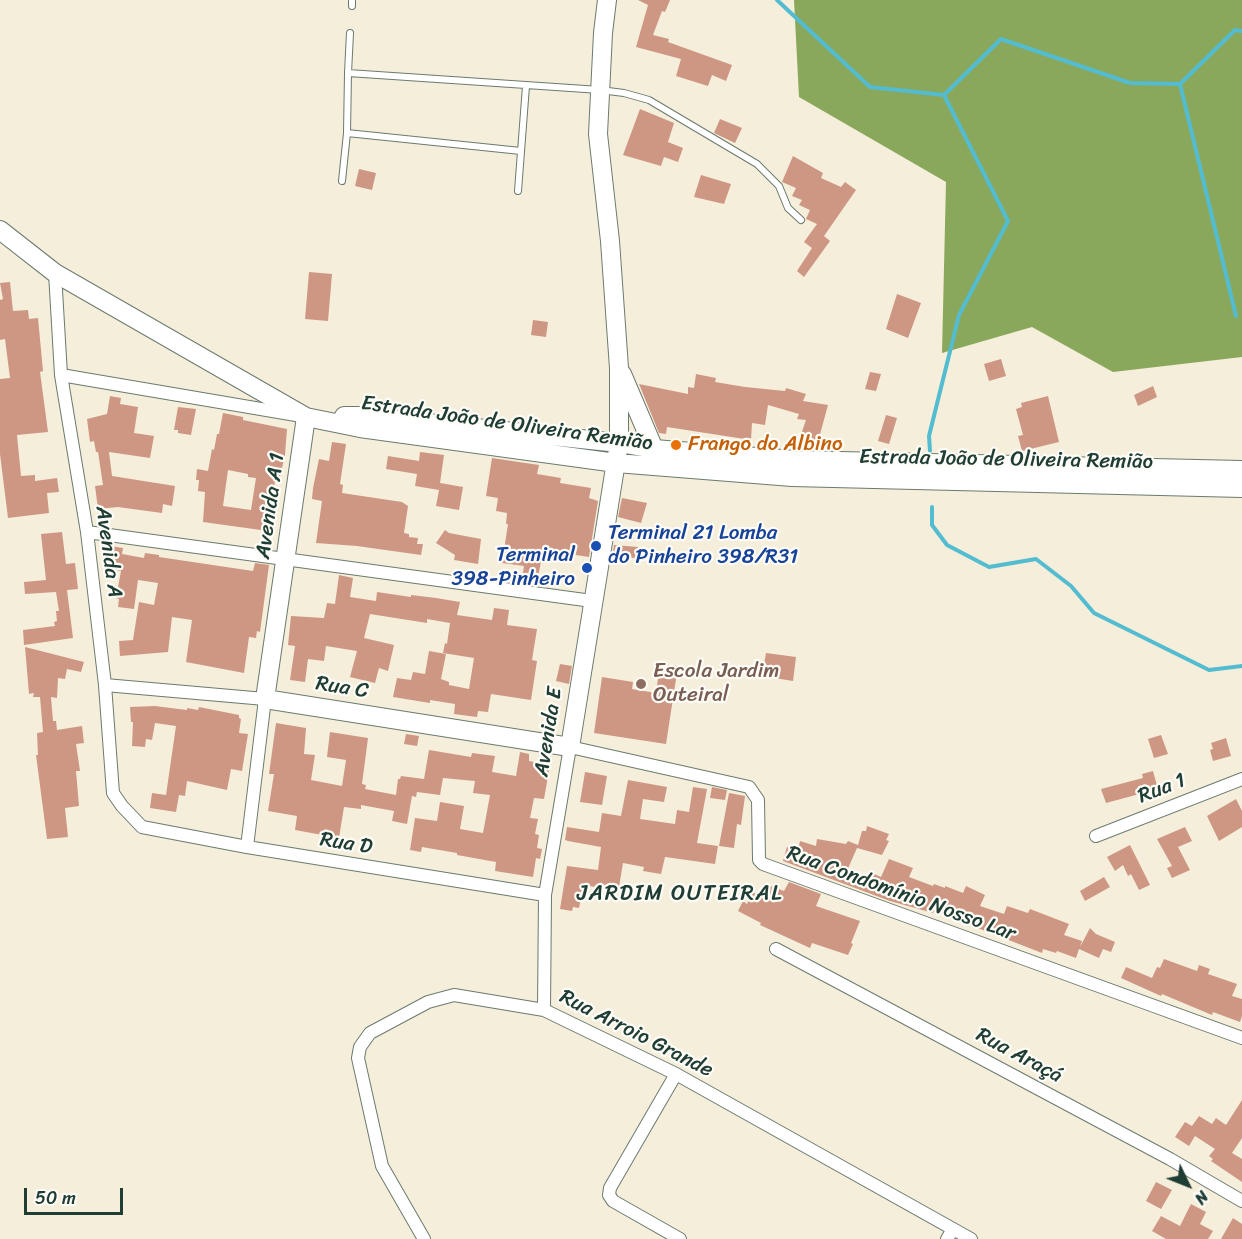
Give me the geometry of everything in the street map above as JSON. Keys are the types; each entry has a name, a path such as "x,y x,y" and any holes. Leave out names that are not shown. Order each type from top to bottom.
{"main road":[{"name":"Avenida E","path":"570,747 619,443 619,368 610,242 598,134 607,0"},
{"name":"Estrada João de Oliveira Remião","path":"0,230 55,273 306,417 360,428 616,463 792,477 1242,488"},
{"path":"616,463 646,460 652,456 654,449 619,368"},
{"name":"Estrada João de Oliveira Remião","path":"306,417 361,416 619,443 654,449 795,460 1242,470"},
{"name":"Avenida A 1","path":"265,699 306,417"},
{"name":"Rua C","path":"265,699 570,747"}],"street":[{"name":"Avenida A","path":"55,273 61,375 87,532 105,685 113,793 122,807 142,827"},
{"path":"61,375 306,417"},
{"path":"87,532 592,602"},
{"name":"Rua C","path":"105,685 265,699"},
{"name":"Avenida A 1","path":"247,847 265,699"},
{"name":"Avenida E","path":"544,1010 544,895 570,747"},
{"name":"Rua Condomínio Nosso Lar","path":"570,747 749,787 758,800 759,860 763,864 1242,1038"},
{"name":"Rua 1","path":"1096,836 1242,779"},
{"name":"Rua D","path":"142,827 247,847 544,895"},
{"name":"Rua Araçá","path":"776,949 1170,1159 1242,1201"},
{"name":"Rua Arroio Grande","path":"424,1239 382,1166 358,1058 360,1047 370,1033 428,1002 454,994 544,1010 676,1074 950,1234 972,1239"},
{"path":"676,1074 610,1188 609,1195 613,1201 680,1239"}],"lane":[{"path":"342,181 347,133 350,33"},
{"path":"348,73 600,90 624,93 649,100 757,164 779,186 788,208 801,220"},
{"path":"518,191 526,86"},
{"path":"347,133 521,151"}],"green space":[{"path":"794,0 1242,0 1242,357 1113,372 1032,327 942,353 946,182 799,97"}],"building":[{"path":"638,0 670,0 665,12 662,11 653,35 669,39 668,42 732,65 726,81 712,75 708,86 676,76 681,59 636,47 648,5"},
{"path":"640,109 674,123 668,142 683,148 678,162 664,157 661,166 623,155"},
{"path":"720,119 742,128 735,143 714,133"},
{"path":"793,156 823,173 821,178 841,187 845,182 856,190 824,236 830,241 804,277 797,271 812,248 804,242 817,224 806,219 810,210 799,205 802,200 792,196 796,188 782,182"},
{"path":"359,169 376,173 372,190 355,186"},
{"path":"701,175 731,184 724,204 694,197"},
{"path":"309,272 332,274 328,321 305,319"},
{"path":"10,282 13,311 28,310 29,319 38,318 43,371 40,372 48,432 17,435 21,476 35,475 35,481 57,478 59,492 47,493 49,513 8,518 0,454 0,379 10,378 5,339 0,340 0,300 3,299 0,283"},
{"path":"897,294 921,303 908,338 886,329"},
{"path":"533,320 548,322 546,337 531,335"},
{"path":"1001,359 1006,376 989,381 984,364"},
{"path":"870,372 881,374 876,391 865,389"},
{"path":"696,374 716,378 715,382 745,387 785,391 786,388 806,394 803,401 828,405 816,449 797,446 806,420 797,419 799,414 768,405 765,425 752,423 751,440 667,427 666,434 659,433 639,384 688,394 688,387 694,388"},
{"path":"1153,386 1157,397 1138,406 1134,395"},
{"path":"110,396 121,398 120,404 138,407 134,433 154,436 150,458 109,452 112,476 175,486 172,506 163,504 162,513 118,507 98,509 95,486 103,485 98,452 96,452 94,441 90,442 87,419 107,414"},
{"path":"1048,396 1059,442 1022,451 1018,436 1023,435 1016,409 1022,407 1021,403"},
{"path":"178,407 196,409 191,435 174,430"},
{"path":"223,413 243,417 243,420 287,429 285,455 279,481 275,481 270,516 276,517 274,527 269,526 268,531 203,522 205,492 198,491 197,469 208,471 212,449 214,450 217,434 219,434","holes":["228,470 248,474 248,477 256,478 251,510 223,506"]},
{"path":"886,415 897,418 889,444 878,441"},
{"path":"332,442 346,444 340,484 343,485 342,493 402,502 408,506 404,533 409,534 409,537 418,538 417,544 423,544 421,555 316,543 322,501 312,499 313,488 319,459 329,461"},
{"path":"420,452 444,455 440,483 463,487 459,510 436,506 439,490 415,486 417,474 386,469 388,456 419,461"},
{"path":"492,458 539,465 537,474 561,478 560,483 591,488 589,498 598,501 589,557 543,550 537,583 526,581 528,574 523,573 524,566 502,563 508,524 506,524 507,513 496,511 498,498 486,496"},
{"path":"622,498 647,503 641,523 618,517"},
{"path":"445,530 449,533 481,539 478,564 454,560 455,555 436,543"},
{"path":"62,532 66,564 75,563 78,589 67,590 73,638 24,645 23,630 55,626 54,622 57,621 56,611 59,611 56,592 25,594 24,582 46,580 41,534"},
{"path":"614,545 638,547 637,558 612,557"},
{"path":"110,546 123,548 122,554 144,558 145,553 253,571 255,563 269,565 260,632 257,631 256,638 249,637 244,673 186,662 192,620 172,617 168,652 120,656 119,641 133,640 139,602 154,605 158,583 138,580 134,609 118,607 119,599 116,598 121,571 104,568 102,551 109,552"},
{"path":"339,575 353,578 350,597 376,601 377,592 436,598 460,602 457,615 492,620 494,608 509,610 507,625 537,629 532,660 537,661 531,700 491,694 488,712 478,711 477,717 454,714 455,704 430,700 430,703 393,697 397,678 411,680 413,672 425,674 429,651 446,654 441,679 449,682 449,685 469,689 474,658 443,653 445,643 447,644 450,623 427,619 427,623 370,614 364,638 394,645 388,671 379,668 375,683 350,677 357,651 326,646 324,661 308,659 305,682 290,680 295,646 288,645 291,616 324,618 327,603 335,604"},
{"path":"25,647 84,662 81,672 67,669 65,679 58,678 57,698 51,697 53,721 56,721 57,730 82,726 84,743 76,744 80,771 76,771 79,806 65,808 68,837 47,839 36,755 38,755 37,733 43,732 40,697 33,697 34,693 29,694"},
{"path":"766,653 796,657 793,681 762,676"},
{"path":"560,664 572,666 569,684 556,681"},
{"path":"660,664 678,666 666,744 594,733 602,677 633,682 632,689 656,693"},
{"path":"155,706 187,710 187,708 198,710 199,707 239,715 241,719 239,733 248,734 242,771 231,769 227,790 187,781 185,796 179,795 176,812 150,808 152,793 166,795 176,726 155,723 152,740 146,739 145,747 132,746 133,722 131,722 130,707"},
{"path":"276,723 306,728 304,754 315,755 311,780 342,786 346,760 327,757 330,732 368,738 362,784 366,785 365,789 396,795 398,779 401,776 424,779 429,750 471,757 472,753 495,756 492,772 516,776 520,752 529,754 529,761 550,765 544,799 534,798 530,818 538,819 535,834 539,835 537,848 542,849 540,859 536,858 533,877 495,871 496,862 457,855 457,853 422,847 421,852 410,850 415,818 437,821 440,802 464,806 460,829 483,833 490,795 473,793 475,781 443,778 440,795 417,792 416,797 412,796 407,824 392,821 394,811 361,805 361,809 344,807 339,838 295,830 297,816 268,811 274,774 269,774"},
{"path":"406,734 419,736 417,746 404,744"},
{"path":"1161,735 1168,754 1154,758 1148,739"},
{"path":"1226,738 1231,756 1213,761 1211,743"},
{"path":"1153,771 1158,789 1106,803 1101,789 1143,778 1142,774"},
{"path":"585,772 607,776 602,805 580,802"},
{"path":"628,780 667,787 664,802 643,799 640,819 675,824 677,810 689,812 693,787 707,789 697,843 718,846 715,864 665,857 661,874 643,871 644,867 623,863 619,887 601,885 600,888 584,885 579,908 573,907 572,911 560,909 567,866 598,870 601,847 565,840 567,827 599,832 602,813 621,816"},
{"path":"712,787 727,790 725,800 710,798"},
{"path":"729,793 745,796 741,825 737,824 734,848 719,846"},
{"path":"1236,799 1242,811 1242,827 1219,841 1207,816"},
{"path":"867,826 889,834 886,840 889,841 882,855 857,848 846,873 869,882 872,873 881,877 889,859 913,868 909,877 933,886 934,884 945,888 945,886 963,893 966,886 985,895 980,906 1004,914 1007,906 1028,913 1030,909 1069,924 1064,935 1082,941 1080,947 1090,928 1096,934 1115,942 1111,952 1103,949 1099,958 1079,949 1076,958 1057,951 1056,953 1043,949 1042,953 934,911 933,913 890,901 783,861 787,847 798,850 800,841 816,846 817,839 846,844 848,841 858,845 862,831 866,831"},
{"path":"1185,827 1192,841 1178,847 1190,870 1172,878 1167,868 1172,866 1157,839"},
{"path":"1130,845 1150,885 1139,890 1131,874 1128,876 1123,865 1115,871 1107,857"},
{"path":"1104,877 1110,887 1085,901 1080,891"},
{"path":"789,882 821,894 816,906 860,921 848,955 812,943 810,948 760,925 761,923 738,911 743,901 747,904 753,892 758,895 759,892 761,893 765,884 784,891"},
{"path":"1164,959 1197,971 1199,965 1210,969 1208,974 1237,984 1232,996 1242,999 1240,1022 1213,1012 1212,1015 1121,978 1126,967 1152,978"},
{"path":"1242,1100 1242,1138 1232,1153 1242,1159 1242,1182 1211,1161 1213,1159 1209,1156 1215,1149 1195,1136 1189,1146 1175,1137 1185,1122 1192,1126 1199,1116 1212,1124 1216,1118 1226,1125"},
{"path":"1156,1182 1172,1190 1161,1209 1146,1201"},
{"path":"1191,1204 1206,1212 1200,1224 1213,1231 1208,1239 1166,1239 1152,1231 1161,1216 1180,1226"},
{"path":"1233,1218 1242,1224 1242,1239 1221,1239"}],"waterway":[{"path":"777,0 870,87 944,95 1001,39 1130,83 1180,84 1235,30 1242,31"},
{"path":"1180,84 1236,316"},
{"path":"930,451 929,436 959,315 1008,221 944,95"},
{"path":"932,507 932,525 947,545 989,567 1036,559 1071,586 1094,613 1209,670 1242,666"}],"place":[{"name":"Frango do Albino","path":"676,445"},
{"name":"Terminal 21 Lomba do Pinheiro 398/R31","path":"596,546"},
{"name":"Terminal 398-Pinheiro","path":"587,568"},
{"name":"Escola Jardim Outeiral","path":"641,684"}],"district":[{"name":"JARDIM OUTEIRAL","path":"680,894"}]}
